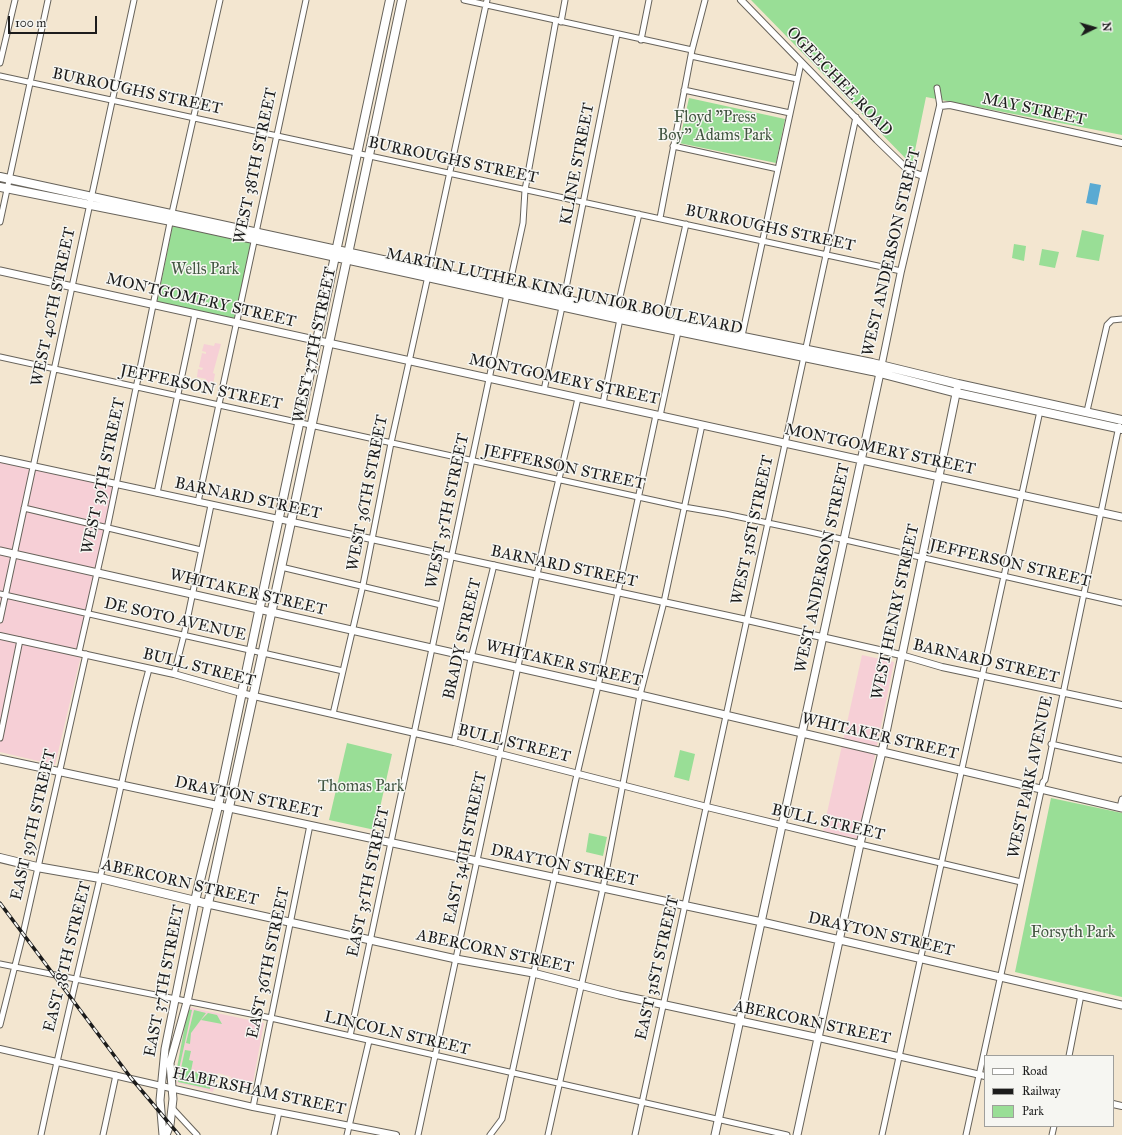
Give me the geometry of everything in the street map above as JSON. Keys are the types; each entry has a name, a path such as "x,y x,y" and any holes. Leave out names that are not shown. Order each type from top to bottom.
{"main road":[{"name":"WEST 37TH STREET","path":"241,693 318,341 335,254 390,0"},
{"name":"WEST 37TH STREET","path":"252,696 263,653 328,344 370,157 402,0"},
{"name":"MARTIN LUTHER KING JUNIOR BOULEVARD","path":"0,177 348,257 508,291 563,302 617,310 742,336 804,354"},
{"name":"MARTIN LUTHER KING JUNIOR BOULEVARD","path":"4,188 90,206 171,217"},
{"name":"MONTGOMERY STREET","path":"0,271 1122,517"},
{"name":"MARTIN LUTHER KING JUNIOR BOULEVARD","path":"563,302 620,319 678,332 880,369 1040,411 1120,429"},
{"name":"WEST ANDERSON STREET","path":"715,1135 762,922 781,826 803,734 822,637 880,369"},
{"name":"MARTIN LUTHER KING JUNIOR BOULEVARD","path":"958,389 1087,411 1121,419"},
{"name":"WEST HENRY STREET","path":"798,1135 860,844 882,752 901,655 958,389"},
{"name":"WHITAKER STREET","path":"0,551 640,695 1121,807"},
{"name":"EAST 37TH STREET","path":"165,1135 160,1084 165,1049 195,902 218,806 241,693"},
{"name":"EAST 37TH STREET","path":"165,1135 170,1125 172,1108 173,1089 170,1076 170,1064 188,1002 252,696"},
{"name":"DRAYTON STREET","path":"0,758 476,862 762,922 1122,1005"},
{"name":"ABERCORN STREET","path":"0,858 38,867 100,878 195,902 456,959 533,973 581,984 619,995 819,1038"}],"street":[{"path":"0,63 15,0"},
{"path":"0,222 4,188 9,179 48,0"},
{"name":"WEST 40TH STREET","path":"0,620 134,0"},
{"name":"WEST 39TH STREET","path":"79,652 107,529 171,217 220,0"},
{"name":"WEST 38TH STREET","path":"198,502 306,0"},
{"path":"464,0 486,3 617,34 797,79"},
{"name":"WEST 35TH STREET","path":"414,734 523,223 525,190 558,21 565,0"},
{"path":"641,40 649,0"},
{"path":"660,218 684,90 705,0"},
{"name":"OGEECHEE ROAD","path":"741,0 800,63 909,171 923,176"},
{"name":"WEST 36TH STREET","path":"333,714 373,539 391,443 451,174 486,3"},
{"name":"KLINE STREET","path":"544,390 617,34"},
{"path":"742,336 800,63"},
{"name":"BURROUGHS STREET","path":"0,76 901,271"},
{"path":"937,88 940,106"},
{"path":"684,90 790,114"},
{"name":"MAY STREET","path":"940,106 950,106 1122,143"},
{"name":"WEST ANDERSON STREET","path":"880,369 901,271 940,106"},
{"name":"WEST 31ST STREET","path":"707,808 856,117"},
{"path":"673,146 778,169"},
{"path":"617,310 639,214"},
{"path":"664,321 686,224"},
{"path":"157,493 195,314"},
{"path":"603,403 620,319"},
{"path":"1087,411 1107,325 1112,320 1122,319"},
{"path":"490,1135 502,1119 577,774 598,686 638,497 678,332"},
{"name":"JEFFERSON STREET","path":"0,357 684,507 844,539 1003,578 1122,604"},
{"name":"EAST 34TH STREET","path":"418,1135 537,574 578,398"},
{"path":"882,1135 1040,411"},
{"name":"WEST PARK AVENUE","path":"986,1055 998,985 1001,978 1041,788 1045,780 1051,744 1121,419"},
{"path":"548,1135 603,888 640,695 664,602 702,425"},
{"name":"BARNARD STREET","path":"0,460 116,483 278,520 373,539 747,620 901,655 942,667 1122,706"},
{"path":"174,674 184,635 211,505"},
{"path":"24,508 107,529 201,550"},
{"name":"BRADY STREET","path":"454,742 471,658 494,565"},
{"path":"281,567 363,585 441,605"},
{"name":"DE SOTO AVENUE","path":"0,594 343,671"},
{"name":"BULL STREET","path":"0,636 79,652 174,674 252,696 454,742 707,808 941,863 1021,884"},
{"path":"0,738 20,640"},
{"name":"EAST 39TH STREET","path":"0,1024 38,867 86,654"},
{"name":"EAST 38TH STREET","path":"41,1135 56,1062 122,785 138,709 149,669"},
{"name":"EAST 35TH STREET","path":"350,1036 414,734"},
{"path":"1051,744 1122,760"},
{"path":"1121,807 1122,799"},
{"name":"EAST 31ST STREET","path":"635,1135 707,808"},
{"name":"EAST 36TH STREET","path":"253,1106 310,825"},
{"name":"LINCOLN STREET","path":"0,964 271,1018 787,1135"},
{"path":"1069,1055 1081,996"},
{"name":"ABERCORN STREET","path":"819,1038 982,1075"},
{"path":"347,1135 369,1041"},
{"name":"HABERSHAM STREET","path":"0,1050 160,1084 173,1089 279,1112 396,1135"},
{"name":"WEST PARK AVENUE","path":"966,1135 984,1064"},
{"path":"104,1135 116,1075"},
{"path":"172,1108 197,1135"},
{"path":"274,1135 279,1112"}],"shaded area":[{"path":"215,343 221,344 213,373 215,374 213,384 206,382 206,379 197,377 198,369 202,370 203,368 199,367 202,353 206,354 206,352 202,351 204,344 214,346"},
{"path":"0,461 116,483 80,660 55,765 0,752"},
{"path":"862,655 894,662 858,839 823,831"},
{"path":"188,1007 264,1023 252,1088 230,1082 231,1077 218,1073 213,1092 174,1082"}],"green space":[{"path":"751,0 1122,0 1122,135 926,97 912,165"},
{"name":"Floyd \"Press Boy\" Adams Park","path":"689,98 785,119 776,163 679,143"},
{"name":"Wells Park","path":"174,219 253,236 235,321 157,303"},
{"path":"1082,230 1104,235 1099,261 1076,257"},
{"path":"1014,244 1026,246 1024,261 1012,258"},
{"path":"1042,249 1059,252 1055,268 1039,265"},
{"name":"Thomas Park","path":"347,743 392,754 375,830 329,820"},
{"path":"680,750 695,754 689,781 674,777"},
{"name":"Forsyth Park","path":"1051,798 1122,813 1122,997 1015,972"},
{"path":"589,833 607,837 603,856 586,852"},
{"path":"188,1009 192,1010 176,1083 175,1078"},
{"path":"194,1010 206,1013 191,1033 190,1044 186,1043"},
{"path":"208,1013 217,1015 222,1024 201,1020"},
{"path":"185,1050 191,1051 189,1060 193,1061 191,1071 207,1075 210,1078 210,1089 178,1082"}],"water":[{"path":"1090,183 1101,185 1097,205 1086,203"}],"railway":[{"path":"0,903 131,1078 179,1135"}]}
